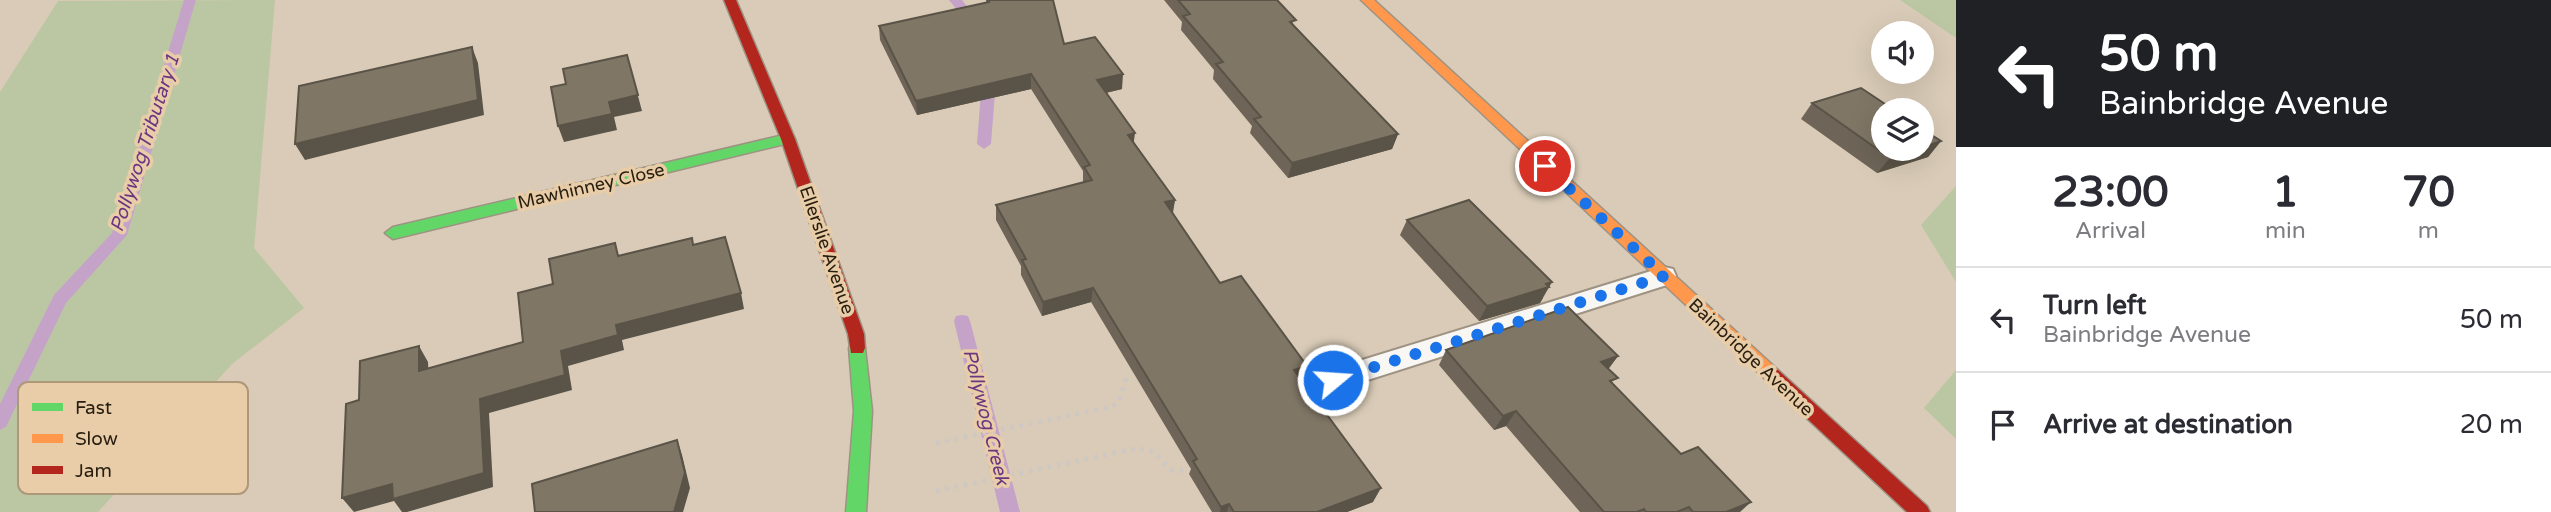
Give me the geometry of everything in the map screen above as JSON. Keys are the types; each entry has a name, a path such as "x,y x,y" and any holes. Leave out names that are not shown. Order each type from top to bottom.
{"street":[{"name":"Ellerslie Avenue","path":"730,0 788,139 856,334 863,411 856,512"},
{"name":"Bainbridge Avenue","path":"1367,0 1920,512"},
{"name":"Mawhinney Close","path":"393,233 788,139"}],"lane":[{"path":"1333,380 1664,276"}],"path":[{"path":"936,443 1118,403 1126,376"},
{"path":"936,491 1108,454 1146,450 1154,452 1171,470 1185,471"}],"green space":[{"path":"275,0 254,248 304,308 232,364 216,382 18,382 18,494 114,494 98,512 0,512 0,92 58,1"},
{"path":"1900,0 1956,0 1956,38"},
{"path":"1956,186 1956,282 1921,225"},
{"path":"1956,370 1956,439 1924,408"}],"building":[{"path":"988,0 1053,0 1064,44 1095,37 1123,74 1097,80 1135,133 1128,135 1175,200 1165,202 1220,283 1241,276 1307,366 1294,370 1381,488 1317,512 1234,512 1229,504 1221,507 1193,461 1197,459 1093,288 1043,302 1022,260 1026,259 996,205 1092,180 1084,167 1090,165 1031,74 916,101 879,26 989,2"},
{"path":"1178,0 1277,0 1296,20 1290,22 1398,134 1292,163 1254,119 1261,117 1216,64 1223,62 1183,16 1190,14"},
{"path":"472,47 478,100 295,144 299,86"},
{"path":"627,55 638,95 609,102 612,114 558,126 551,87 566,84 563,69"},
{"path":"1861,88 1876,98 1871,98 1871,145 1812,103"},
{"path":"1469,200 1552,282 1546,284 1549,287 1487,306 1407,220"},
{"path":"725,237 741,293 616,325 618,335 561,351 565,375 480,399 484,473 393,499 392,484 342,498 346,404 359,400 360,361 419,346 419,371 523,342 518,293 553,284 549,259 615,243 618,256 692,238 693,245"},
{"path":"1568,307 1618,356 1601,362 1618,378 1610,381 1681,454 1698,447 1751,502 1726,512 1693,512 1689,507 1677,512 1646,512 1644,509 1637,512 1604,512 1516,411 1503,416 1446,350"},
{"path":"677,440 685,473 674,512 535,512 532,484"}],"waterway":[{"name":"Pollywog Tributary 1","path":"20,382 60,299 119,235 190,0"},
{"name":"Pollywog Creek","path":"955,0 976,25"},
{"name":"Pollywog Creek","path":"984,144 989,79"},
{"name":"Pollywog Creek","path":"962,321 1010,512"},
{"name":"Pollywog Tributary 1","path":"0,422 18,385"}],"traffic: fast":[{"path":"393,233 788,139"},
{"path":"856,512 863,411 857,348"}],"traffic: slow":[{"path":"1367,0 1772,375"}],"traffic: jam":[{"path":"730,0 788,139 856,334 857,348"},
{"path":"1772,375 1920,512"}],"route":[{"path":"1333,380 1664,276 1545,166"}]}
